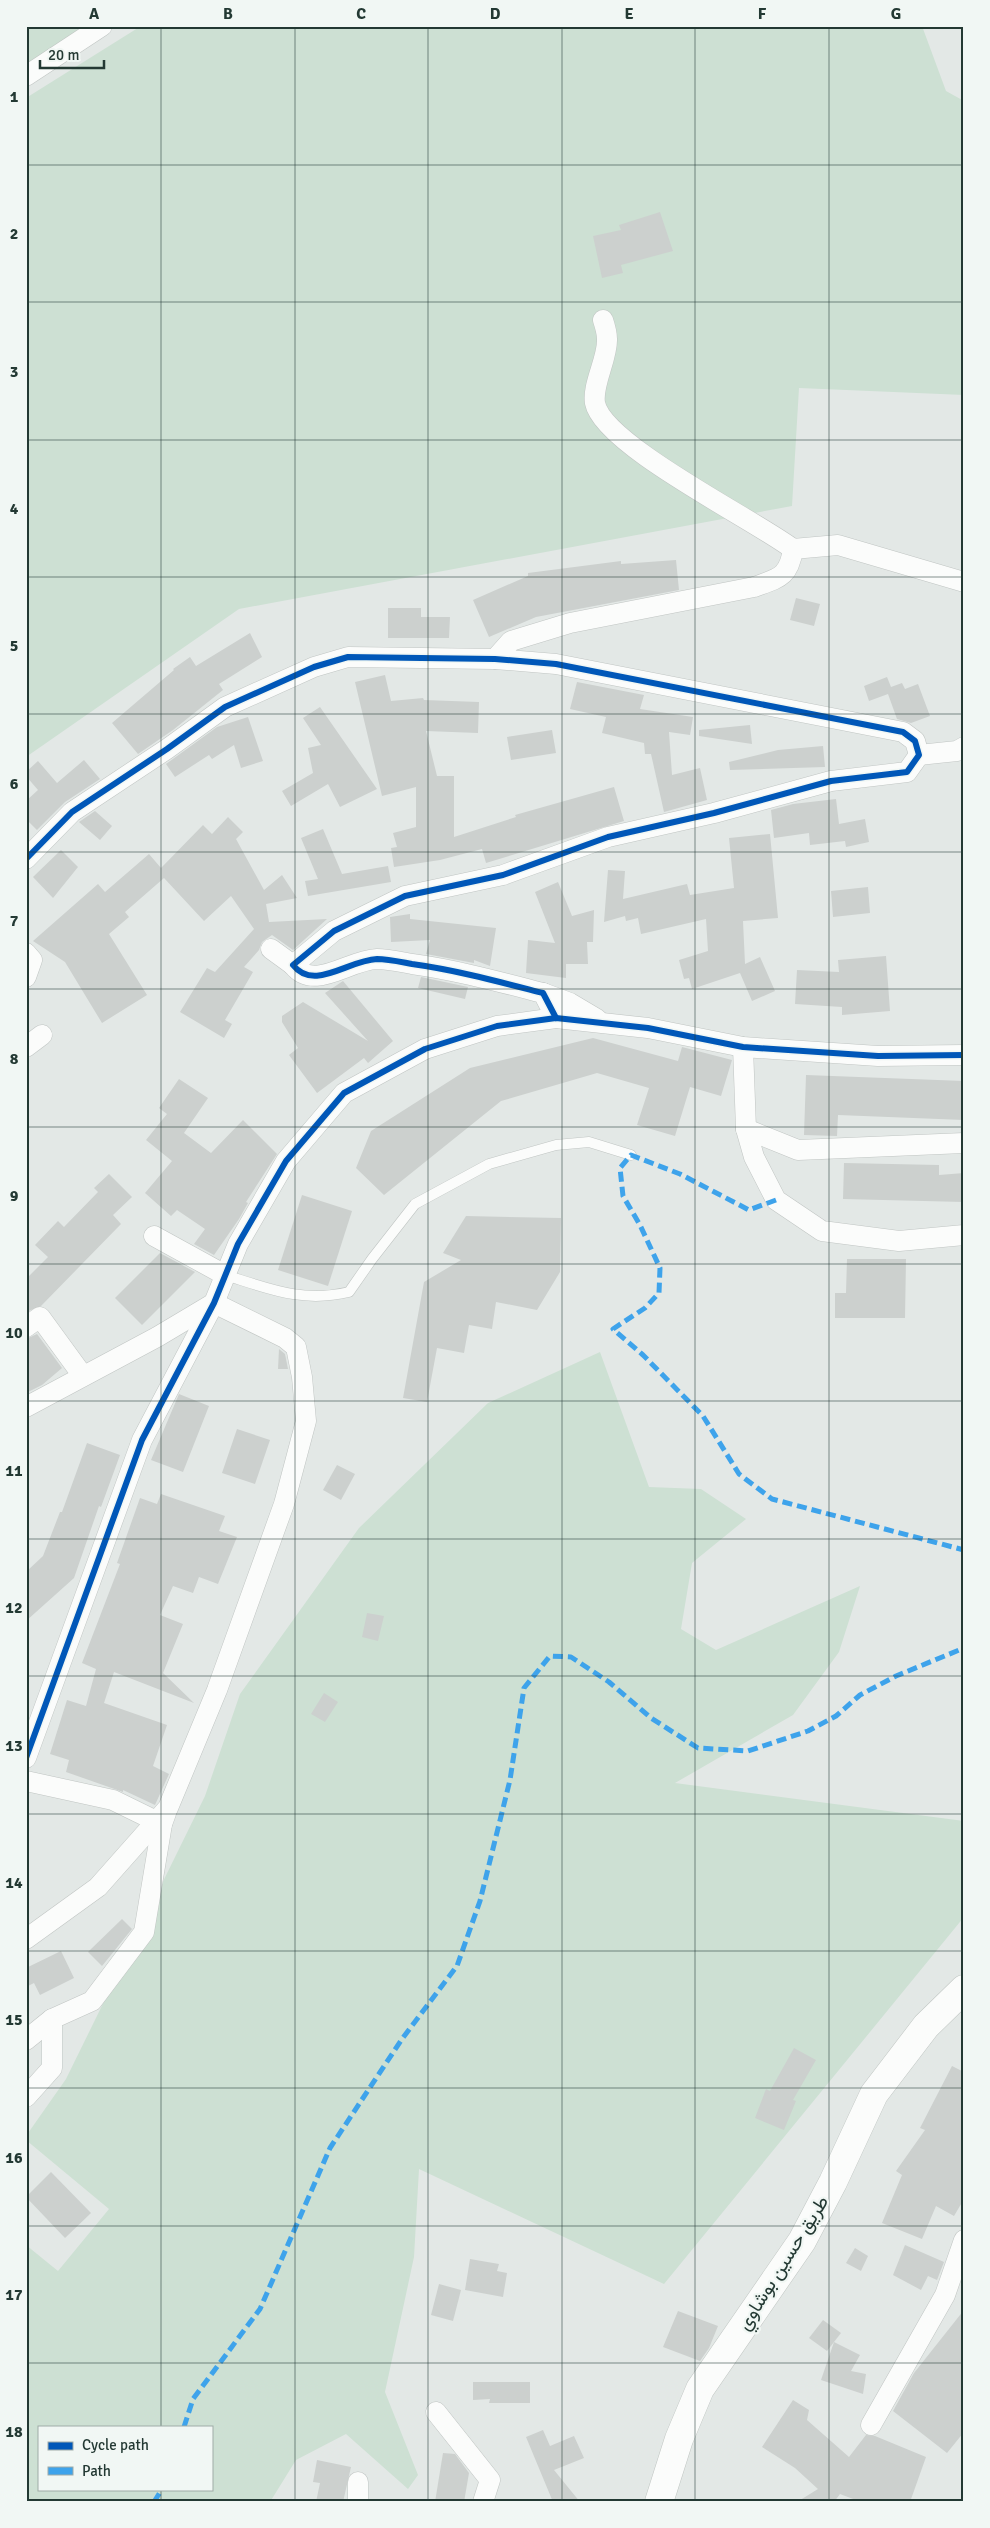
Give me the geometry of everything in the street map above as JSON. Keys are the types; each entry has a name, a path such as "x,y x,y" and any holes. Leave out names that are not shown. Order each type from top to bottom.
{"street":[{"path":"26,76 102,26"},
{"path":"603,320 607,340 595,401 598,413 629,443 657,465 793,549 838,545 964,582"},
{"path":"495,659 511,641 570,623 754,587 780,578 791,567 793,549"},
{"path":"26,859 72,812 167,749 225,707 314,667 348,657 495,659 556,664 903,732 915,741 919,755"},
{"path":"293,965 334,931 405,896 502,875 608,837 714,813 831,781 907,772 919,755 957,751 964,747"},
{"path":"271,949 293,965 299,974 318,978 356,962 379,959 430,966 543,993 570,1003 600,1021"},
{"path":"26,953 32,960 26,977"},
{"path":"543,993 556,1018"},
{"path":"26,1758 142,1440 214,1303 238,1244 286,1161 344,1093 425,1049 497,1026 556,1018 600,1021 743,1047 878,1056 964,1055"},
{"path":"26,1047 42,1035"},
{"path":"743,1047 746,1129 754,1157 776,1200 822,1231 899,1241 964,1234"},
{"path":"746,1129 798,1150 964,1143"},
{"path":"154,1236 225,1275"},
{"path":"26,1408 157,1337 214,1303"},
{"path":"26,2040 52,2019 92,2001 144,1932 162,1818 217,1690 284,1504 306,1421 302,1377 296,1347 285,1338 214,1303"},
{"path":"26,1326 40,1317 83,1376"},
{"path":"26,1781 113,1800 162,1818"},
{"path":"26,1940 98,1887 162,1818"},
{"name":"طريق حسين بوشاوي","path":"659,2502 679,2438 700,2389 802,2241 833,2182 874,2094 926,2026 964,1990"},
{"path":"26,2097 52,2068 52,2019"},
{"path":"871,2424 945,2295 964,2240"},
{"path":"436,2412 490,2480 483,2502"}],"lane":[{"path":"225,1275 305,1297 325,1298 349,1292 415,1204 489,1164 556,1145 589,1142 630,1155"}],"green space":[{"path":"26,26 91,26 26,71"},
{"path":"141,26 922,26 946,91 964,101 964,395 799,388 792,506 239,609 26,757 26,98"},
{"path":"600,1352 649,1487 701,1489 746,1519 692,1563 681,1629 716,1650 860,1586 839,1652 793,1715 675,1783 964,1821 964,1917 664,2284 419,2169 414,2257 385,2392 418,2475 408,2489 346,2434 296,2460 270,2502 26,2502 26,2245 58,2271 109,2209 26,2140 26,2136 66,2079 205,1796 240,1694 359,1528 488,1403"}],"building":[{"path":"660,212 673,251 621,265 623,273 602,278 593,236 621,230 619,225"},
{"path":"676,560 679,590 536,617 489,637 473,600 528,576 528,573 621,561 621,564"},
{"path":"796,598 820,604 814,626 790,620"},
{"path":"388,608 421,608 421,617 450,617 449,638 388,638"},
{"path":"250,633 262,657 219,684 223,690 173,730 138,754 112,723 173,669 190,657 196,666"},
{"path":"385,675 391,701 423,698 424,700 479,702 478,733 426,731 437,776 454,776 454,837 516,817 515,815 614,787 624,821 486,863 482,849 440,860 394,867 391,848 397,847 393,833 416,827 416,787 382,796 355,682"},
{"path":"887,677 891,687 902,683 905,689 918,684 930,716 911,723 897,719 888,694 869,701 864,686"},
{"path":"577,682 644,695 640,709 693,717 690,735 669,732 672,775 700,768 707,800 664,812 651,754 645,754 644,743 602,733 606,717 570,709"},
{"path":"320,707 377,789 340,807 328,784 291,806 282,791 313,773 308,748 321,745 303,718"},
{"path":"248,717 263,761 241,768 234,745 212,759 209,755 175,777 166,764 217,727"},
{"path":"750,725 752,744 699,736 699,730"},
{"path":"552,730 556,753 511,760 507,737"},
{"path":"823,746 825,767 730,770 729,762 778,750"},
{"path":"84,760 100,779 65,802 37,830 26,819 26,801 38,790 26,776 26,772 38,761 57,783"},
{"path":"836,799 839,824 865,819 869,842 846,847 845,841 810,845 809,833 774,838 771,810 793,804"},
{"path":"95,811 112,826 100,840 79,822"},
{"path":"228,817 243,832 236,839 264,890 282,875 297,898 266,904 269,922 327,919 293,950 272,935 262,942 259,950 244,967 253,972 225,1020 232,1024 224,1038 180,1012 207,968 215,972 254,929 231,896 204,921 164,878 125,912 129,917 109,934 147,995 102,1023 65,962 33,941 98,884 105,892 149,854 161,868 203,825 212,834"},
{"path":"323,829 342,874 388,866 391,882 308,896 305,881 318,879 301,838"},
{"path":"770,834 778,918 743,921 745,964 760,957 775,991 752,1001 740,973 692,989 689,978 684,979 679,960 708,951 706,919 641,934 638,918 626,921 625,916 604,922 608,870 625,871 623,899 687,884 690,895 734,888 729,838"},
{"path":"61,850 78,867 53,898 33,877"},
{"path":"558,882 572,916 594,910 593,942 587,942 588,964 566,964 566,978 526,973 528,940 555,943 535,892"},
{"path":"868,887 870,913 833,917 831,891"},
{"path":"410,914 410,919 496,928 490,966 474,960 474,963 426,954 430,940 391,942 390,917"},
{"path":"886,956 890,1011 842,1015 842,1007 795,1004 797,970 839,972 838,960"},
{"path":"421,977 468,987 465,999 418,988"},
{"path":"343,981 393,1041 368,1063 364,1058 317,1093 289,1055 298,1048 282,1022 282,1016 303,1002 368,1041 325,993"},
{"path":"593,1038 678,1061 682,1047 732,1060 721,1096 690,1087 675,1136 637,1125 649,1088 597,1073 501,1101 384,1195 356,1168 371,1131 470,1068"},
{"path":"806,1075 964,1081 964,1120 838,1115 837,1136 804,1135"},
{"path":"179,1079 208,1098 184,1133 211,1153 243,1120 277,1154 246,1202 248,1203 239,1219 214,1255 194,1244 205,1229 177,1210 171,1216 145,1193 172,1161 146,1140 167,1114 159,1108"},
{"path":"844,1163 939,1165 939,1175 964,1173 964,1202 843,1199"},
{"path":"109,1174 132,1197 113,1215 121,1224 41,1306 26,1312 26,1279 48,1257 35,1245 58,1221 64,1227 98,1192 94,1188"},
{"path":"302,1195 352,1211 328,1286 278,1270"},
{"path":"466,1216 561,1218 560,1272 537,1310 496,1302 492,1329 469,1325 464,1353 437,1348 427,1402 403,1398 424,1282 461,1260 443,1253"},
{"path":"160,1253 195,1272 142,1325 115,1298"},
{"path":"847,1259 906,1259 905,1318 835,1318 835,1293 846,1293"},
{"path":"37,1334 62,1368 42,1385 26,1393 26,1339"},
{"path":"279,1349 285,1354 288,1369 278,1369"},
{"path":"179,1394 209,1406 183,1472 151,1460"},
{"path":"237,1429 270,1440 255,1484 222,1473"},
{"path":"87,1443 120,1455 101,1507 99,1506 74,1578 26,1621 26,1572 43,1556 60,1512 62,1512"},
{"path":"337,1465 355,1474 341,1500 323,1490"},
{"path":"161,1494 225,1516 219,1531 237,1537 218,1584 199,1577 193,1593 173,1586 160,1615 183,1624 163,1673 194,1703 114,1672 104,1703 167,1725 153,1766 169,1774 155,1805 123,1790 123,1792 66,1772 69,1760 50,1754 67,1700 86,1706 96,1669 82,1663 120,1564 117,1563 140,1498 157,1504"},
{"path":"367,1613 384,1616 378,1641 362,1637"},
{"path":"324,1693 338,1702 325,1722 311,1714"},
{"path":"122,1919 132,1929 102,1966 88,1952"},
{"path":"61,1951 74,1978 40,1995 34,1983 26,1987 26,1968"},
{"path":"794,2048 816,2060 793,2100 796,2101 784,2130 755,2118 766,2089 770,2091"},
{"path":"952,2066 964,2072 964,2199 954,2216 936,2206 922,2239 882,2223 902,2175 896,2171 925,2130 920,2128"},
{"path":"51,2172 91,2213 65,2238 26,2197"},
{"path":"905,2245 944,2262 937,2280 928,2276 921,2290 893,2275"},
{"path":"855,2248 868,2256 861,2271 846,2263"},
{"path":"470,2259 499,2264 497,2271 507,2273 503,2297 465,2290"},
{"path":"439,2284 461,2290 453,2321 431,2315"},
{"path":"964,2310 964,2432 947,2453 893,2411 914,2373"},
{"path":"678,2311 718,2326 709,2348 700,2361 663,2347"},
{"path":"823,2320 841,2333 827,2351 809,2338"},
{"path":"834,2342 860,2355 851,2371 866,2374 863,2394 821,2380"},
{"path":"473,2382 530,2382 530,2403 489,2403 490,2399 473,2400"},
{"path":"793,2400 809,2410 807,2420 849,2457 866,2435 875,2436 926,2457 910,2502 861,2502 840,2494 834,2502 797,2502 818,2489 795,2468 762,2447"},
{"path":"543,2430 550,2446 574,2436 584,2458 554,2470 580,2502 553,2502 526,2437"},
{"path":"443,2453 455,2454 469,2473 464,2502 435,2502"},
{"path":"317,2460 351,2467 343,2502 316,2502 320,2483 313,2482"}],"marked path":[{"path":"776,1200 749,1210 680,1174 631,1155 620,1168 623,1196 640,1225 660,1268 659,1293 645,1308 613,1329 643,1355 703,1416 739,1474 772,1499 964,1550"},
{"path":"184,2426 193,2399 260,2309 330,2148 402,2039 457,1966 480,1901 510,1780 524,1688 550,1656 571,1657 609,1682 651,1718 698,1748 748,1751 808,1731 836,1716 860,1695 896,1676 964,1648"},
{"path":"154,2502 161,2490"}],"cycle path":[{"path":"26,859 72,812 167,749 225,707 314,667 348,657 495,659 556,664 903,732 915,741 919,755 907,772 831,781 714,813 608,837 503,875 405,896 334,931 293,965 301,973 311,976 321,975 377,959 445,970 543,993 556,1018"},
{"path":"26,1758 142,1440 214,1303 238,1244 286,1161 344,1093 425,1049 497,1026 556,1018 648,1028 743,1047 878,1056 964,1055"}]}
